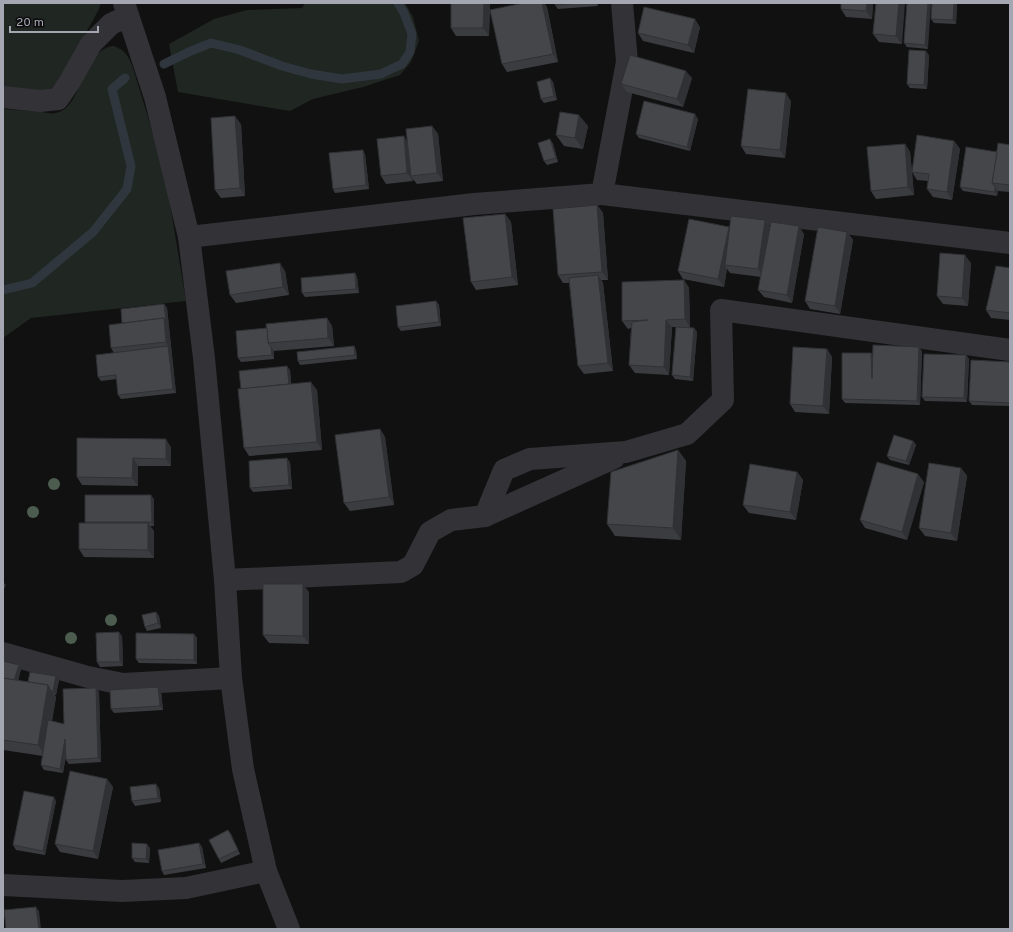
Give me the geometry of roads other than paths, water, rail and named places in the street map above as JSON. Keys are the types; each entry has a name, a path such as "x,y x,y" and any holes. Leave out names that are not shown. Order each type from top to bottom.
{"street":[{"path":"602,194 627,62 622,3"},
{"path":"3,97 40,101 58,98 69,83 91,44 126,9 155,97 189,237 204,358 225,580 231,678 243,769 266,871 289,929"},
{"path":"189,237 474,204 602,194 1010,243"},
{"path":"225,580 401,572 413,565 430,532 452,520 485,516 626,452 687,434 723,400 721,310 1010,350"},
{"path":"485,516 504,470 530,459 626,452"},
{"path":"3,653 88,677 123,684 231,678"},
{"path":"3,885 122,891 179,888 266,871"}],"waterway":[{"path":"164,64 211,43 240,50 282,66 311,74 342,79 381,74 402,64 410,52 412,34 404,13 398,3"},
{"path":"3,290 32,283 93,232 127,189 131,166 112,89 125,78"}]}
